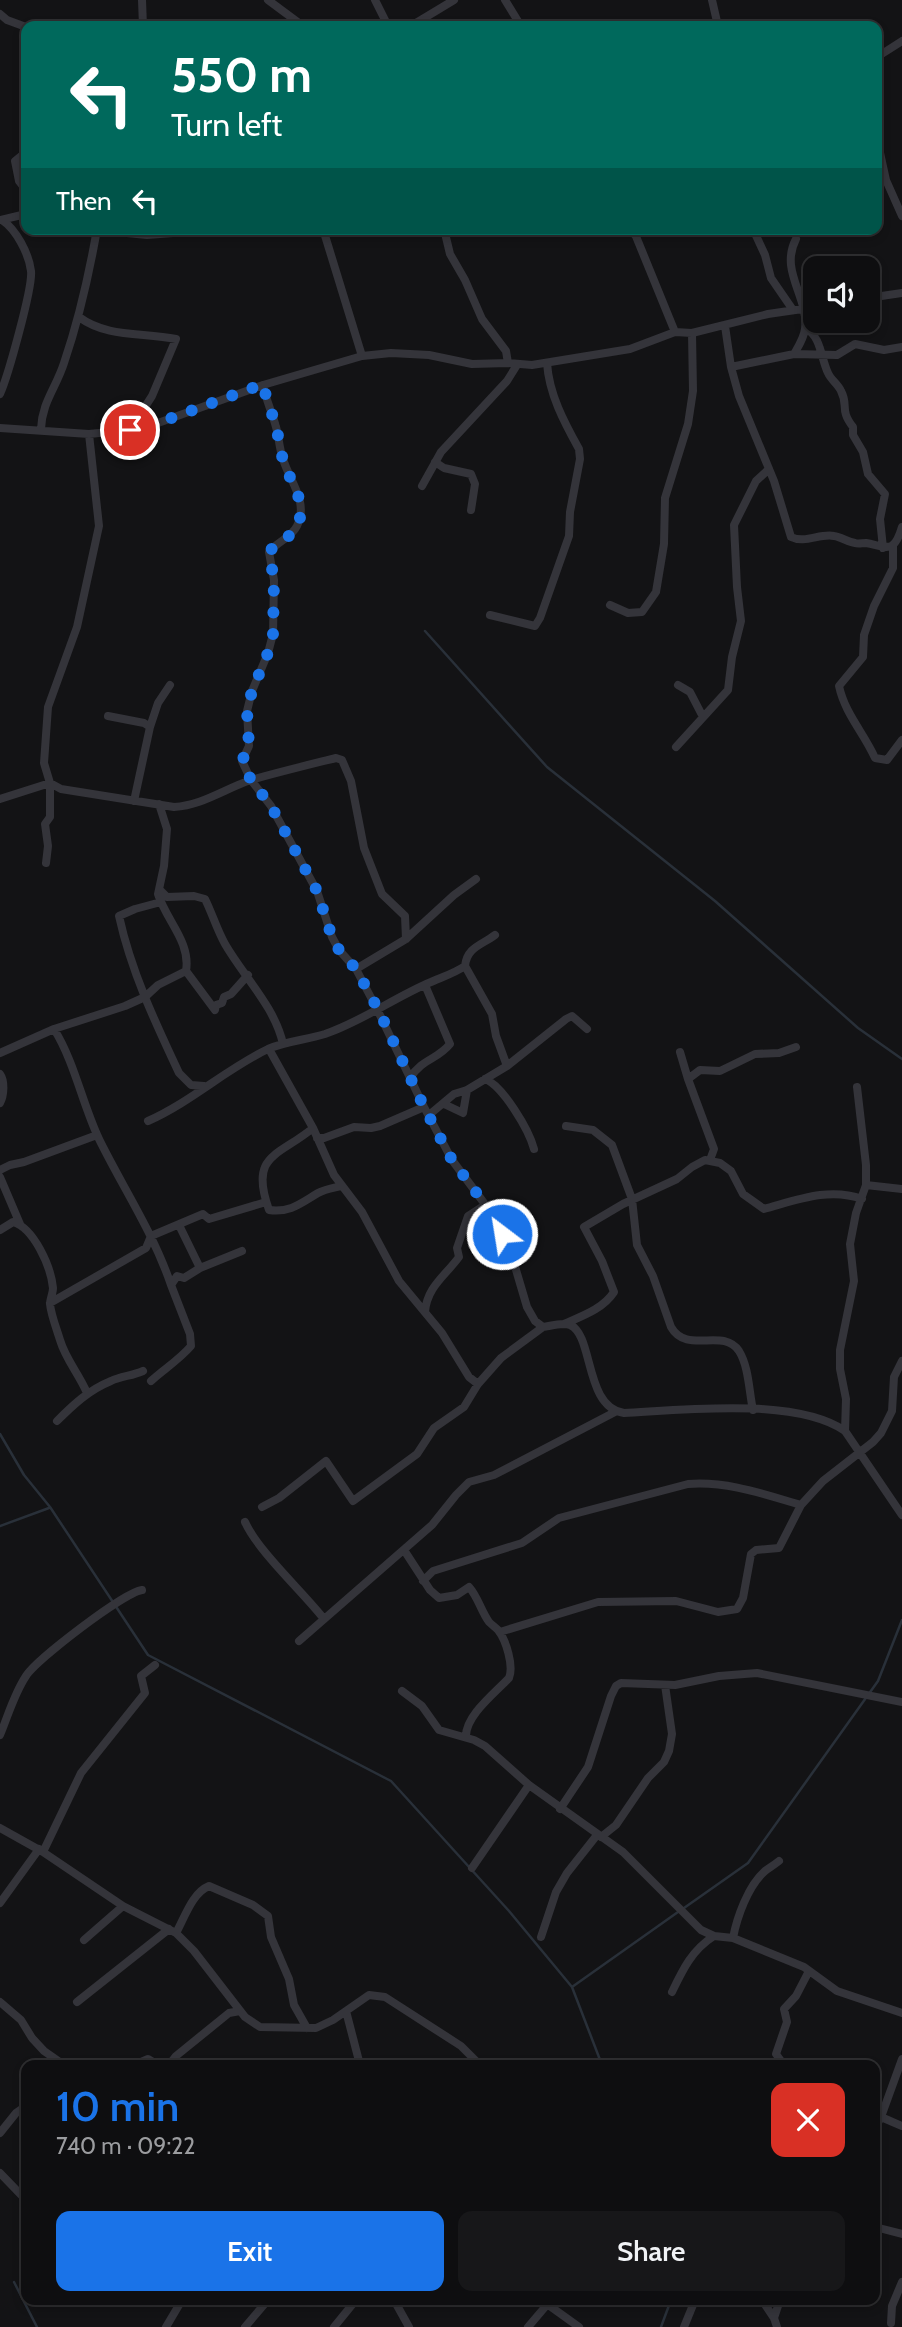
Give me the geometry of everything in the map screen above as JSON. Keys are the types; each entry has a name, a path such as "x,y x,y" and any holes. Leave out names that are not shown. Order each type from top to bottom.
{"street":[{"path":"142,0 143,21"},
{"path":"268,0 296,21"},
{"path":"375,0 386,21"},
{"path":"419,21 454,0"},
{"path":"505,0 518,21"},
{"path":"712,0 717,21"},
{"path":"0,14 21,25"},
{"path":"882,54 902,41"},
{"path":"21,156 15,161 21,184"},
{"path":"882,162 886,180 902,216"},
{"path":"1,220 21,216"},
{"path":"0,394 8,377 32,274 26,254 9,225 1,220"},
{"path":"41,429 42,413 58,383 79,317 96,235"},
{"path":"325,235 362,356"},
{"path":"422,486 441,452 507,382 513,364 482,319 450,254 445,235"},
{"path":"635,235 675,332"},
{"path":"756,235 771,278 793,310"},
{"path":"0,428 89,433 130,430 158,423 263,384 362,356 391,353 429,355 472,364 547,363 630,349 675,332 692,333 803,309 789,261 796,239"},
{"path":"880,296 902,293"},
{"path":"79,317 107,331 176,338 152,396 130,430"},
{"path":"725,326 731,368 739,396 769,469 792,537 798,540 835,536 857,544 865,543 883,548 893,545 899,538 902,527"},
{"path":"610,605 628,613 642,612 656,592 664,544 665,498 688,424 693,391 692,333"},
{"path":"794,354 804,333"},
{"path":"812,333 831,378 841,390 844,415 853,427 853,435 863,452 868,474 885,494 880,519 883,548"},
{"path":"731,368 794,354 821,357 837,355 855,344 884,350 902,347"},
{"path":"490,615 535,626 569,536 570,512 580,459 579,449 552,394 547,363"},
{"path":"263,384 283,461 300,498 302,512 296,528 269,552 274,580 273,634 247,711 249,746 242,761 251,780 271,806 317,891 332,937 339,950 356,969 379,1011 452,1160 493,1215 511,1253 527,1307 535,1321 543,1327"},
{"path":"46,863 48,846 45,824 50,817 50,783 44,763 48,707 77,627 99,526 89,433"},
{"path":"435,461 444,468 471,474 475,485 471,510"},
{"path":"676,747 728,690 732,657 741,621 734,525 756,481 769,469"},
{"path":"893,545 893,568 874,606 864,635 863,657 839,686 851,719 865,737 875,758 887,760 902,740"},
{"path":"135,801 150,727 158,704 170,685"},
{"path":"678,685 690,692 703,717"},
{"path":"108,716 144,723 150,727"},
{"path":"0,799 50,783 61,789 174,807 199,804 251,780 336,758 342,760 351,781 364,848 382,894 405,916 405,939"},
{"path":"159,804 167,829 158,894 188,960 186,971 215,1010 216,1005 222,1003 248,975"},
{"path":"356,969 405,939 476,879"},
{"path":"160,890 167,897 205,899 224,943 248,975 279,1029 283,1044"},
{"path":"160,902 119,916 135,975 179,1073 191,1085 207,1085"},
{"path":"495,935 475,945 466,958 465,966 492,1014 496,1036 507,1066"},
{"path":"148,1121 167,1113 226,1072 269,1049 325,1034 379,1011 425,985 451,976 465,966"},
{"path":"0,1054 54,1029 104,1014 145,997 158,985 186,971"},
{"path":"410,1078 416,1068 444,1052 450,1044 425,985"},
{"path":"317,1138 354,1127 380,1126 444,1104 454,1094 467,1090 507,1066 572,1016 587,1029"},
{"path":"54,1029 67,1050 97,1135 160,1253 190,1334 191,1346 182,1357 151,1381"},
{"path":"688,1079 700,1070 720,1071 755,1054 779,1053 796,1047"},
{"path":"269,1049 313,1128 341,1186 362,1212 400,1281 442,1333 469,1377 478,1384"},
{"path":"680,1052 713,1149 710,1160"},
{"path":"0,1075 3,1077 0,1103"},
{"path":"485,1079 492,1082 518,1116 534,1149"},
{"path":"845,1431 846,1399 840,1369 840,1350 854,1281 854,1261 850,1244 856,1213 866,1185 857,1087"},
{"path":"444,1104 463,1113 467,1090"},
{"path":"566,1126 593,1130 612,1145 632,1199 637,1245 653,1276 675,1334 701,1342 723,1339 732,1343 745,1365 752,1410"},
{"path":"313,1128 266,1163 261,1180 269,1210 285,1211 305,1203 320,1191 341,1186"},
{"path":"0,1170 97,1135"},
{"path":"262,1507 279,1498 326,1461 354,1501 417,1454 434,1428 464,1407 478,1384 501,1359 543,1327 564,1324 586,1315 608,1301 614,1292 584,1227 632,1199 677,1180 692,1167 710,1160 731,1171 743,1194 764,1209 833,1193 862,1199"},
{"path":"0,1177 20,1224 37,1242 48,1267 53,1290 50,1303 61,1342 69,1364 81,1379 87,1393"},
{"path":"866,1185 902,1189"},
{"path":"50,1303 146,1248 151,1236 203,1214 209,1219 266,1202"},
{"path":"425,1312 430,1290 458,1257 457,1248 468,1216 485,1205"},
{"path":"0,1230 13,1222 20,1224"},
{"path":"179,1225 200,1268"},
{"path":"171,1284 177,1276 184,1278 200,1268 242,1251"},
{"path":"564,1324 572,1326 578,1333 596,1385 606,1405 615,1412 719,1408 787,1412 833,1423 845,1431 902,1515"},
{"path":"500,1632 598,1602 676,1601 718,1612 737,1609 743,1598 751,1554 757,1550 779,1548 801,1505 823,1481 881,1433 892,1411 894,1377 902,1361"},
{"path":"57,1421 87,1393 113,1379 143,1371"},
{"path":"299,1642 432,1525 469,1482 494,1475 615,1412"},
{"path":"424,1581 433,1571 522,1543 559,1518 688,1484 709,1482 752,1489 801,1505"},
{"path":"245,1522 249,1531 324,1619"},
{"path":"404,1550 424,1581 439,1598 457,1594 469,1587 489,1621 500,1632 512,1662 509,1678 466,1728 466,1737"},
{"path":"0,1735 26,1675 41,1660 110,1608 142,1590"},
{"path":"0,1903 41,1851 81,1773 145,1693 141,1676 155,1665"},
{"path":"560,1809 589,1767 616,1686 621,1683 675,1685 719,1676 757,1673 902,1702"},
{"path":"541,1937 556,1892 566,1873 599,1836 616,1825 648,1778 664,1762 672,1734 665,1685"},
{"path":"402,1691 422,1706 439,1730 485,1745 529,1785 623,1852 701,1930 714,1936 733,1938 809,1971 837,1992 902,2013"},
{"path":"472,1868 529,1785"},
{"path":"0,1828 41,1851 123,1906 172,1931 194,1951 240,2011 260,2027 316,2028 333,2020 369,1995 386,1997 461,2046 475,2060"},
{"path":"733,1938 744,1901 764,1871 779,1861"},
{"path":"78,2002 172,1931 206,1886 209,1886 253,1905 268,1916 271,1937 289,1979 294,2005 307,2028"},
{"path":"84,1940 123,1906"},
{"path":"671,1992 685,1963 699,1945 714,1936"},
{"path":"780,2060 776,2054 787,2022 784,2009 796,1996 809,1971"},
{"path":"0,2002 21,2020 44,2051 57,2060"},
{"path":"173,2060 229,2013 240,2011"},
{"path":"346,2011 359,2060"},
{"path":"901,2065 881,2117 902,2126"},
{"path":"880,2104 885,2106"},
{"path":"0,2133 21,2110"},
{"path":"0,2173 21,2195"},
{"path":"880,2228 902,2234"},
{"path":"891,2323 892,2306 902,2281"},
{"path":"166,2327 179,2305"},
{"path":"245,2327 264,2305"},
{"path":"334,2327 351,2305"},
{"path":"397,2305 409,2327"},
{"path":"528,2327 547,2305"},
{"path":"554,2305 579,2327"},
{"path":"684,2327 693,2305"},
{"path":"765,2305 777,2327"},
{"path":"774,2318 778,2305"}],"waterway":[{"path":"425,631 547,767 715,901 858,1028 902,1059"},
{"path":"0,1434 24,1475 50,1507 148,1655 391,1781 509,1911 572,1987 600,2060"},
{"path":"0,1526 49,1508"},
{"path":"684,1908 748,1863 878,1681 902,1620"},
{"path":"572,1987 678,1912"},
{"path":"14,2282 21,2296"},
{"path":"26,2305 37,2327"},
{"path":"661,2327 669,2305"}],"route":[{"path":"130,430 158,423 263,384 283,461 300,498 302,512 296,528 269,552 274,580 273,634 247,711 249,746 242,761 251,780 271,806 317,891 332,937 339,950 356,969 379,1011 452,1160 493,1215 502,1234"}]}
